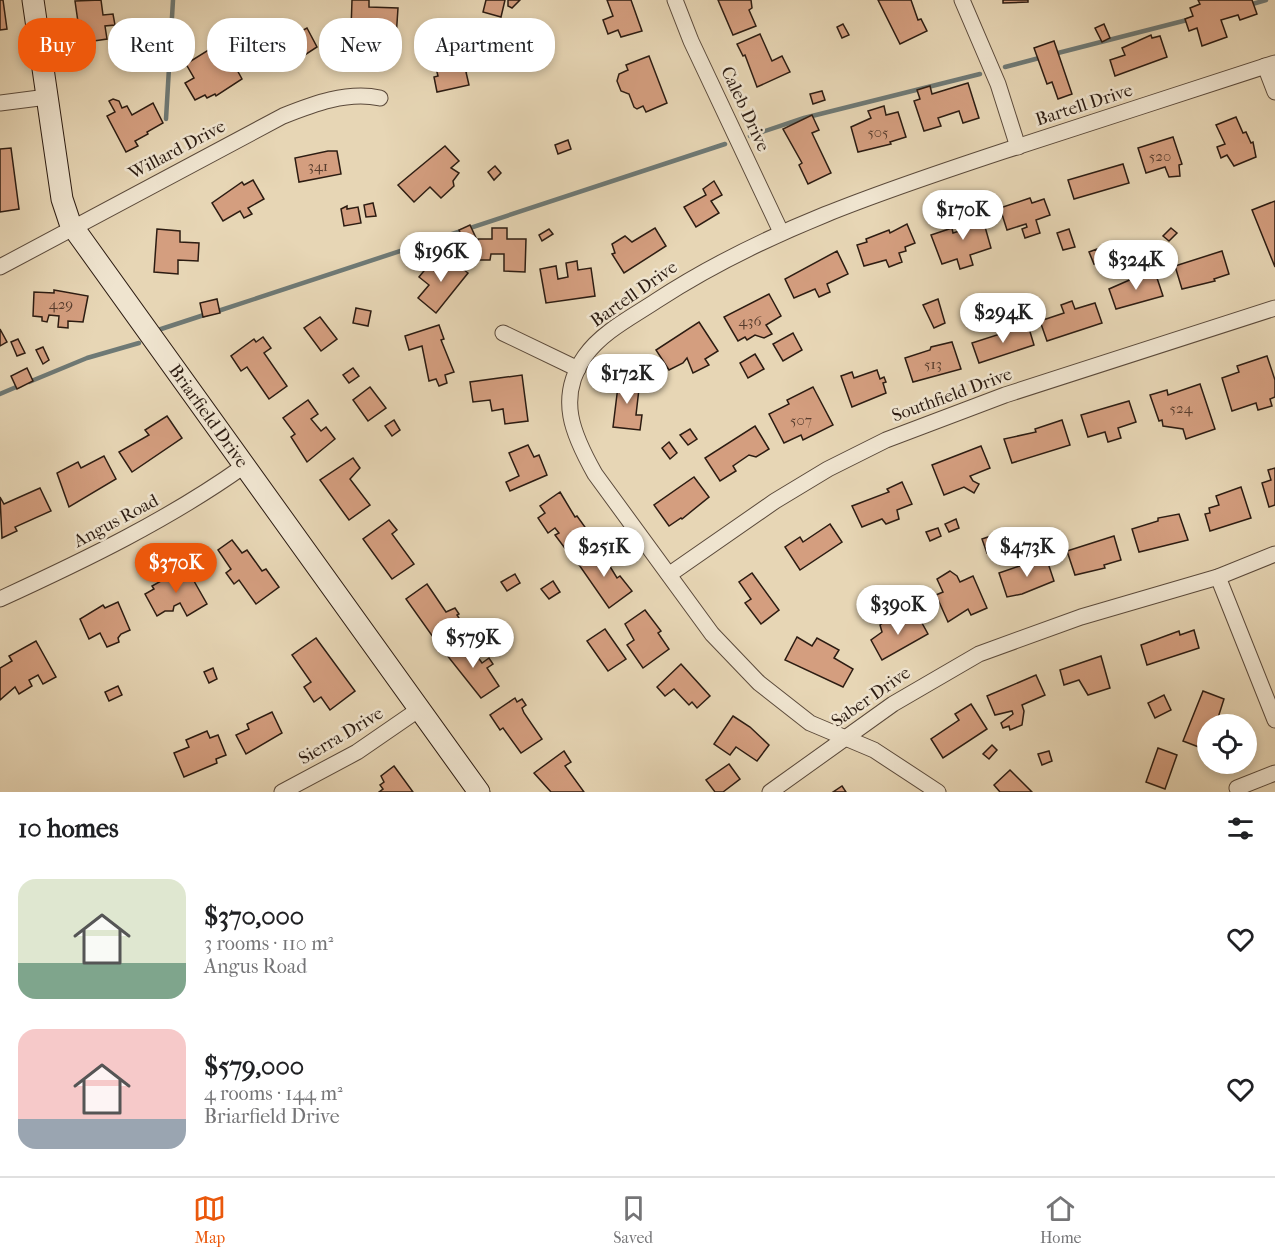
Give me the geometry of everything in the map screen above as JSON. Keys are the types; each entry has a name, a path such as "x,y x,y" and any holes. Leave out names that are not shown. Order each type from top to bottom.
{"street":[{"name":"Briarfield Drive","path":"33,0 62,199 74,227 418,710 479,792"},
{"name":"Caleb Drive","path":"675,0 691,41 781,232"},
{"path":"962,0 998,84 1018,147"},
{"path":"1270,65 1275,92"},
{"name":"Bartell Drive","path":"938,792 888,758 810,723 759,683 712,634 595,474 578,446 572,430 569,408 572,385 578,369 591,348 625,321 690,279 760,241 879,192 1270,65"},
{"name":"Willard Drive","path":"0,267 283,116 332,99 355,95 380,98"},
{"path":"0,103 47,97"},
{"name":"Southfield Drive","path":"669,574 784,496 886,440 1005,395 1275,308"},
{"path":"503,333 578,369"},
{"name":"Angus Road","path":"0,599 122,541 208,492 244,466"},
{"name":"Saber Drive","path":"770,792 917,688 979,654 1080,617 1218,577 1275,554"},
{"path":"1218,577 1275,720"},
{"name":"Sierra Drive","path":"282,792 357,752 418,710"},
{"path":"1237,788 1275,773"}],"building":[{"path":"0,0 3,0 7,29 0,30"},
{"path":"101,0 103,15 113,14 114,18 108,18 108,26 105,26 107,39 96,41 96,18 77,18 75,1"},
{"path":"352,0 369,0 369,7 398,8 397,18 351,18"},
{"path":"486,0 505,0 501,17 483,12"},
{"path":"508,0 520,0 512,8 508,6"},
{"path":"607,0 631,0 642,31 621,37 618,30 608,34 603,20 613,16"},
{"path":"718,0 751,0 752,8 749,10 756,26 733,35"},
{"path":"878,0 911,0 918,20 921,19 927,31 900,44"},
{"path":"1003,0 1028,0 1028,2 1003,3"},
{"path":"1198,0 1252,0 1257,14 1240,20 1238,15 1221,20 1227,37 1202,46 1197,28 1189,31 1185,19 1193,16 1190,8 1200,4"},
{"path":"843,24 849,35 842,38 837,27"},
{"path":"1104,24 1110,38 1102,42 1095,28"},
{"path":"307,28 317,47 307,54"},
{"path":"760,34 772,61 782,56 790,72 757,87 745,55 743,56 737,44"},
{"path":"1151,35 1152,38 1160,36 1167,57 1115,76 1110,60 1125,55 1122,48"},
{"path":"1054,41 1072,94 1058,99 1052,82 1047,84 1034,48"},
{"path":"207,51 207,72 238,72 242,79 216,96 215,94 207,98 205,95 195,100 185,83 194,78 191,72 195,72 195,58"},
{"path":"649,56 667,103 646,112 643,106 637,109 634,107 629,94 621,91 617,81 619,74 628,70 626,65"},
{"path":"437,72 466,72 469,85 437,92 434,77 438,76"},
{"path":"968,83 979,118 963,123 959,111 938,118 941,126 924,131 914,101 920,99 917,90 930,86 932,94"},
{"path":"822,91 825,100 813,104 810,94"},
{"path":"113,99 119,101 122,108 127,106 132,115 153,103 163,123 135,141 138,146 126,152 107,116 115,112 109,101"},
{"path":"884,106 886,115 898,112 906,137 890,142 891,144 858,152 851,127 871,118 868,111"},
{"path":"812,115 819,130 812,133 831,173 808,184 799,165 802,163 783,129"},
{"path":"1236,117 1243,133 1246,132 1251,143 1253,142 1256,157 1234,166 1227,155 1221,158 1217,147 1225,144 1216,125"},
{"path":"1173,137 1182,164 1179,165 1180,176 1169,177 1165,167 1146,173 1138,148"},
{"path":"568,140 571,149 558,154 555,145"},
{"path":"445,146 459,161 451,168 459,173 453,181 454,186 441,198 430,187 414,202 398,185"},
{"path":"11,148 19,209 0,212 0,149"},
{"path":"337,151 341,174 299,182 295,158"},
{"path":"1123,164 1129,183 1074,199 1068,180"},
{"path":"495,166 501,173 494,180 488,172"},
{"path":"253,180 264,199 248,208 252,214 244,218 240,211 223,221 212,203 242,182 244,185"},
{"path":"714,181 722,195 711,201 719,213 696,227 684,207 706,195 703,189"},
{"path":"1030,198 1032,203 1044,199 1050,215 1036,220 1040,233 1025,238 1022,229 1027,227 1026,224 1007,230 1000,208"},
{"path":"1275,201 1275,267 1252,210"},
{"path":"373,203 376,216 366,217 364,205"},
{"path":"347,206 347,209 358,207 361,223 344,226 341,209"},
{"path":"980,209 991,248 970,255 973,265 960,269 957,259 942,264 931,235 952,228 953,233 966,229 962,215"},
{"path":"907,224 915,243 905,247 906,251 899,253 902,262 889,267 886,260 864,266 857,245 867,242 866,239 889,230 890,233"},
{"path":"470,225 476,238 465,243 459,230"},
{"path":"492,228 507,228 507,239 526,239 525,272 504,271 504,254 491,254 490,260 477,260 478,239 492,239"},
{"path":"655,228 666,246 624,273 612,254 615,253 612,244 625,236 632,242"},
{"path":"1171,228 1177,233 1169,241 1163,236"},
{"path":"157,229 180,231 180,242 199,243 198,261 178,260 178,274 154,272"},
{"path":"549,229 553,234 542,241 539,235"},
{"path":"1069,229 1075,247 1063,250 1057,233"},
{"path":"455,237 459,245 450,249 446,241"},
{"path":"1097,249 1101,262 1094,264 1089,252"},
{"path":"837,251 848,274 827,284 830,292 819,297 815,289 794,298 785,279"},
{"path":"1222,251 1229,274 1214,279 1215,281 1182,289 1175,266"},
{"path":"444,254 468,273 436,313 418,298 429,285 419,277 428,266 437,273 442,266 437,263"},
{"path":"577,261 578,270 591,268 595,296 546,303 540,269 556,266 558,279 568,277 566,263"},
{"path":"1155,272 1163,296 1116,309 1109,289"},
{"path":"54,290 88,296 83,322 68,321 68,328 58,327 59,316 49,315 47,322 42,321 42,317 33,316 34,292 54,293"},
{"path":"769,294 781,316 766,325 772,334 764,338 755,335 747,340 745,337 738,341 724,317"},
{"path":"217,299 220,313 203,317 200,303"},
{"path":"938,299 945,323 934,328 923,305"},
{"path":"1072,301 1075,309 1095,303 1102,323 1047,341 1040,321 1064,313 1061,305"},
{"path":"356,308 371,311 368,326 353,323"},
{"path":"320,317 337,339 321,351 304,328"},
{"path":"699,322 718,351 705,359 709,365 693,373 687,358 683,363 669,370 656,350"},
{"path":"439,325 444,339 441,340 454,372 445,375 447,383 439,386 436,379 429,381 422,346 409,350 405,336"},
{"path":"1028,325 1034,345 979,363 972,343"},
{"path":"0,329 7,342 0,346"},
{"path":"793,333 802,350 783,361 773,344"},
{"path":"263,337 271,348 264,353 287,386 269,399 247,367 241,371 231,356 254,339 256,342"},
{"path":"18,339 25,353 17,356 11,342"},
{"path":"952,342 961,369 913,382 905,358 930,350 931,347"},
{"path":"43,347 49,360 43,364 36,350"},
{"path":"755,354 764,369 748,378 740,363"},
{"path":"1267,356 1275,380 1275,397 1270,399 1272,406 1258,410 1256,403 1232,411 1222,378 1239,372 1237,366"},
{"path":"27,368 33,381 17,389 11,376"},
{"path":"353,368 359,376 349,383 343,375"},
{"path":"877,370 880,379 884,377 886,382 883,383 886,393 852,407 841,376 852,372 854,378"},
{"path":"522,375 528,421 505,424 503,409 492,411 490,400 473,402 470,382"},
{"path":"619,378 640,380 636,415 642,415 640,430 613,427"},
{"path":"1200,384 1215,429 1186,439 1183,429 1163,426 1150,395 1167,390 1168,395"},
{"path":"370,387 386,408 368,421 353,400"},
{"path":"813,387 833,425 803,440 801,435 784,443 769,414 789,404 787,400"},
{"path":"308,400 318,414 311,419 321,431 326,427 335,439 307,462 291,437 295,434 283,418"},
{"path":"1129,401 1136,422 1118,428 1121,438 1108,442 1105,432 1088,437 1081,415"},
{"path":"167,416 182,438 132,472 119,452 149,435 145,430"},
{"path":"394,420 400,430 392,436 385,426"},
{"path":"1062,420 1070,445 1012,463 1004,439 1036,432 1035,429"},
{"path":"755,426 769,449 756,457 749,455 733,466 736,471 720,481 705,458"},
{"path":"690,429 697,439 688,445 680,435"},
{"path":"669,442 677,453 670,459 662,448"},
{"path":"528,445 534,457 539,455 547,475 510,491 506,482 519,476 509,453"},
{"path":"981,446 990,468 970,476 979,484 974,493 964,487 944,495 932,465"},
{"path":"104,456 116,479 69,507 57,473 78,462 81,468"},
{"path":"353,458 360,468 350,479 370,505 349,520 320,480"},
{"path":"1275,468 1275,505 1269,507 1262,483 1271,480 1268,470"},
{"path":"694,477 709,497 682,519 669,526 654,505"},
{"path":"902,482 912,504 897,510 899,519 886,524 882,519 862,527 852,506 889,492 887,489"},
{"path":"1241,487 1251,518 1210,531 1205,514 1210,513 1209,508 1219,505 1216,496"},
{"path":"40,488 51,511 15,527 17,531 2,538 0,497 4,504"},
{"path":"560,492 575,517 577,516 590,534 567,551 555,535 559,533 555,528 548,533 538,518 545,513 540,506"},
{"path":"1179,514 1188,540 1139,552 1132,529 1158,521 1158,518"},
{"path":"956,519 959,528 949,532 945,524"},
{"path":"389,520 397,530 392,534 414,564 392,579 363,539"},
{"path":"830,524 842,542 800,570 785,547 800,537 803,542"},
{"path":"938,528 941,536 930,541 926,532"},
{"path":"997,534 1002,548 987,553 982,539"},
{"path":"1114,536 1121,560 1104,565 1105,568 1075,575 1067,551"},
{"path":"232,540 242,553 247,550 262,571 266,569 279,587 256,604 239,580 234,584 226,573 231,569 218,550"},
{"path":"598,547 617,578 620,576 632,591 609,608 577,562"},
{"path":"1046,557 1054,581 1022,594 1007,597 999,573"},
{"path":"186,567 207,604 187,616 180,603 174,606 173,611 165,611 157,616 145,594 154,589 152,586"},
{"path":"950,571 957,576 960,582 973,576 987,608 971,615 968,609 948,622 936,595 943,592 937,579"},
{"path":"752,573 779,610 761,624 745,603 751,599 739,582"},
{"path":"515,574 520,583 507,591 501,582"},
{"path":"553,581 560,592 549,599 541,589"},
{"path":"427,584 446,612 455,608 459,614 457,615 459,618 433,637 406,599"},
{"path":"118,602 130,630 121,634 118,638 119,642 107,647 100,633 89,639 80,619 103,605 105,608"},
{"path":"645,610 661,631 658,633 669,649 643,668 627,645 634,640 625,624"},
{"path":"917,614 928,634 882,660 871,640 882,632 880,625 889,619 894,627"},
{"path":"485,627 491,635 480,644 473,636"},
{"path":"605,629 626,659 608,671 587,641"},
{"path":"1194,630 1199,648 1147,665 1141,645 1179,631 1180,635"},
{"path":"797,637 812,646 817,638 839,650 834,658 853,669 843,687 785,660"},
{"path":"316,638 355,691 330,710 321,697 314,702 304,687 311,682 292,655"},
{"path":"466,640 482,663 489,658 493,664 487,668 499,686 481,698 446,654"},
{"path":"36,641 56,677 43,684 38,675 29,680 32,686 19,694 15,687 0,700 0,668 12,661 9,656"},
{"path":"1101,656 1110,688 1088,695 1079,680 1064,685 1060,670"},
{"path":"681,664 710,696 697,708 692,702 689,705 674,689 665,696 657,687"},
{"path":"213,668 217,679 209,683 204,672"},
{"path":"1036,675 1045,695 1022,705 1024,711 1022,725 1010,730 1009,726 1003,728 1001,723 1013,714 1012,711 995,715 987,696"},
{"path":"118,686 122,695 109,701 105,692"},
{"path":"1203,691 1224,699 1219,714 1197,714 1197,746 1183,741"},
{"path":"1164,695 1171,710 1155,718 1148,703"},
{"path":"515,698 517,702 522,699 526,705 522,708 524,713 542,739 521,753 503,728 500,730 490,715"},
{"path":"971,704 987,729 943,758 931,739 959,720 955,714"},
{"path":"272,712 282,733 246,754 236,735 249,729 247,724"},
{"path":"733,716 750,727 769,745 757,761 736,747 730,755 714,744"},
{"path":"207,731 210,738 218,735 226,755 216,759 217,763 184,777 174,753 189,747 186,740"},
{"path":"992,745 997,750 989,759 983,754"},
{"path":"1158,748 1177,755 1165,789 1146,782"},
{"path":"564,751 571,762 565,766 584,792 551,792 534,773"},
{"path":"1049,751 1052,761 1042,765 1038,754"},
{"path":"729,764 740,779 723,792 715,792 706,780"},
{"path":"394,766 413,792 379,792 383,789 380,785 384,782 381,776"},
{"path":"1010,770 1032,792 1000,792 994,785"},
{"path":"842,786 846,792 833,792"}],"waterway":[{"path":"166,119 173,0"},
{"path":"1249,5 1266,0"},
{"path":"1054,54 1191,19"},
{"path":"1005,67 1043,57"},
{"path":"750,136 804,118 980,74"},
{"path":"215,312 725,144"},
{"path":"155,331 207,314"},
{"path":"29,382 87,358 139,343"},
{"path":"0,394 21,385"}]}
